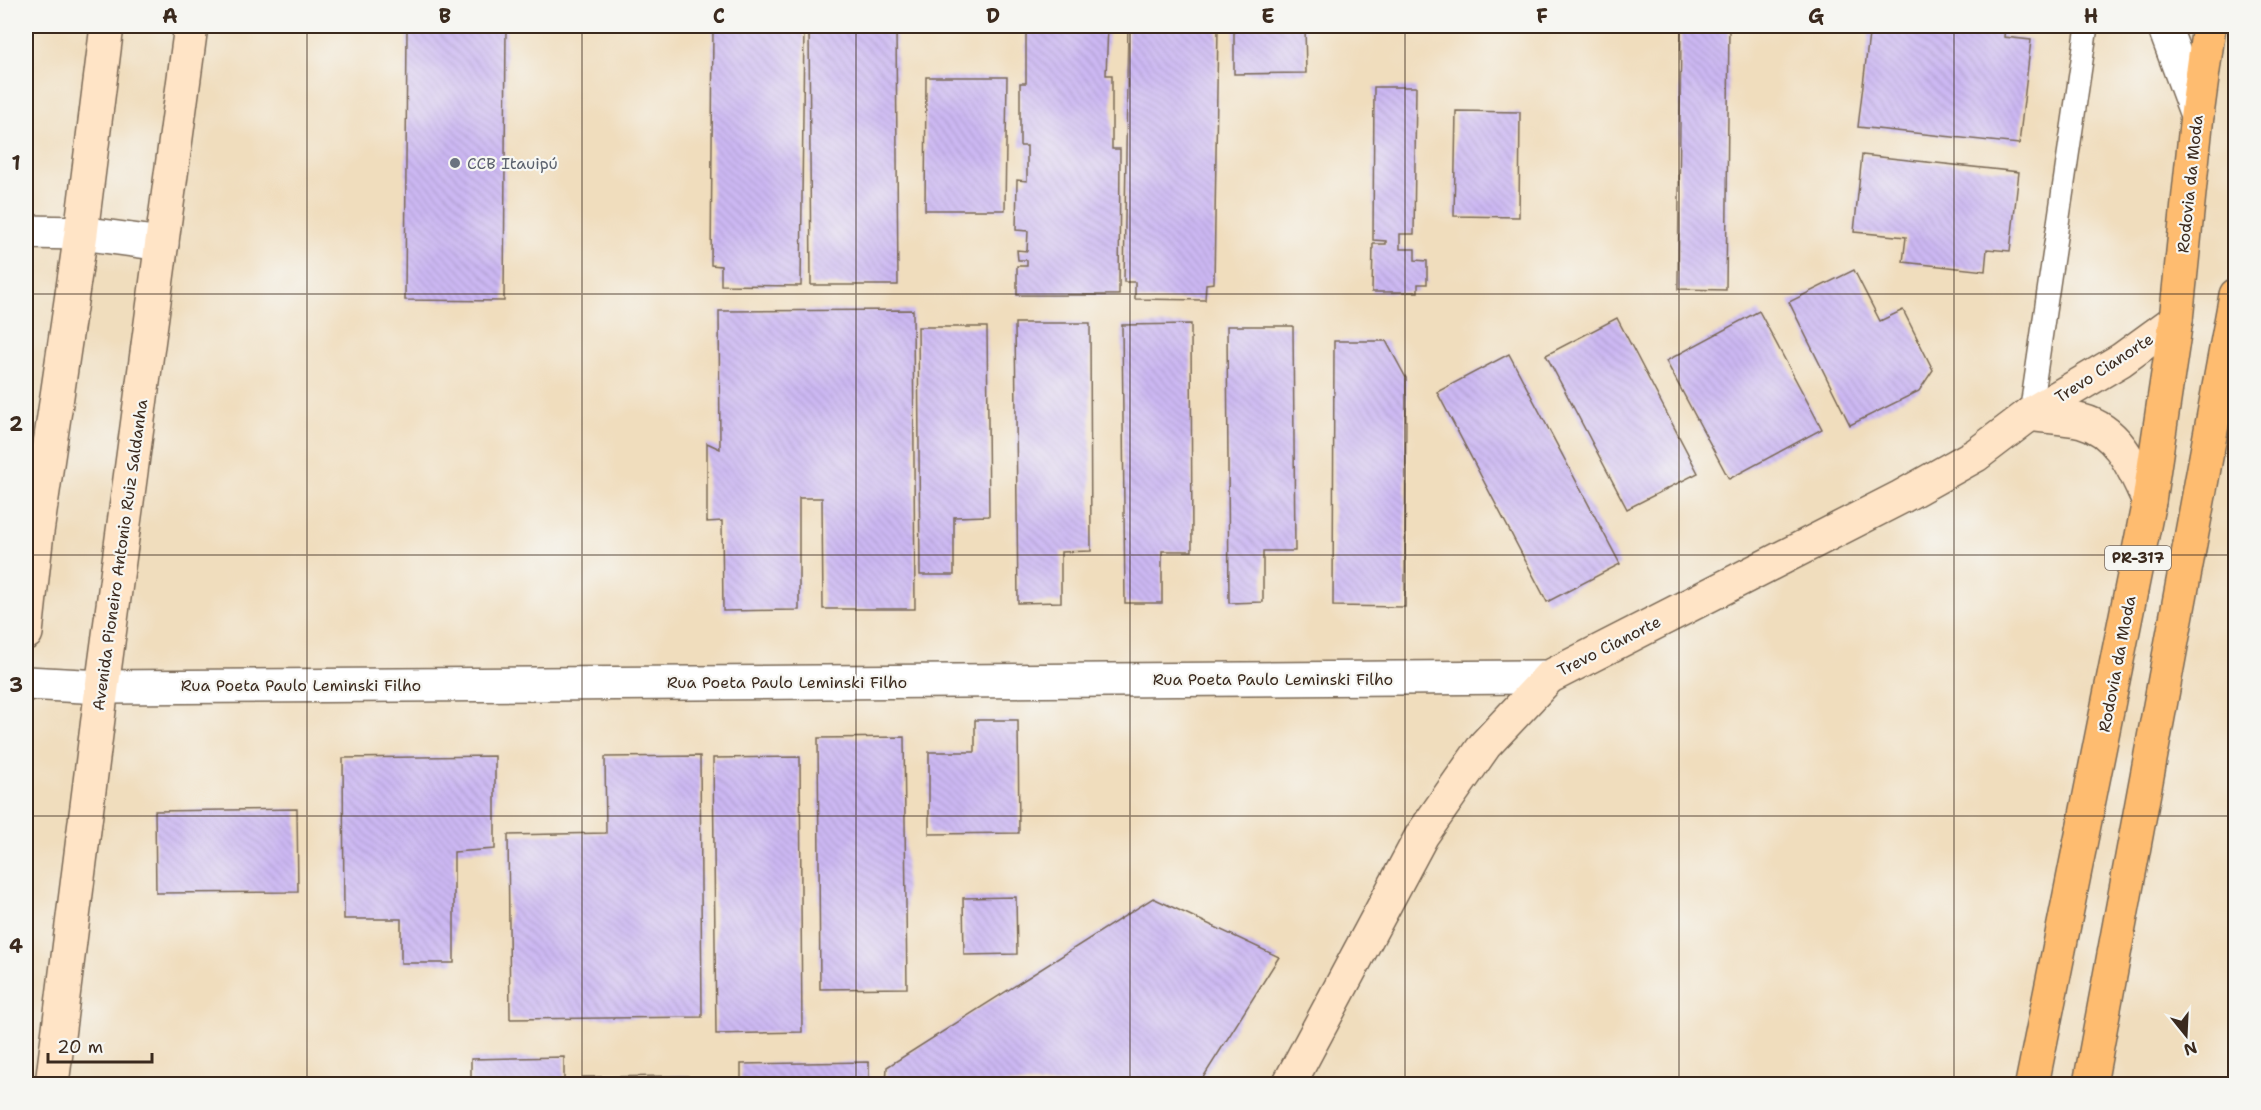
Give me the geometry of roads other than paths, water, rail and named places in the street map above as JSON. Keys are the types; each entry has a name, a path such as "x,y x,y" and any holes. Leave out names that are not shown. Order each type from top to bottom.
{"highway":[{"name":"Rodovia da Moda","path":"2032,1084 2149,501 2176,320 2209,26"},
{"name":"PR-317","path":"2090,1084 2235,295"}],"street":[{"path":"26,633 32,531 81,233 108,26"},
{"name":"Avenida Pioneiro Antonio Ruiz Saldanha","path":"52,1084 102,687 191,26"},
{"path":"2164,26 2198,115"},
{"path":"26,232 81,233 162,244"},
{"name":"Trevo Cianorte","path":"1289,1084 1422,835 1485,745 1549,677 1901,497 1976,456 2030,414 2121,360 2176,320"},
{"name":"Trevo Cianorte","path":"2030,414 2083,422 2106,432 2126,454 2149,501"},
{"name":"Rua Poeta Paulo Leminski Filho","path":"26,683 102,687 1549,677"}],"lane":[{"path":"2030,414 2087,26"}],"place":[{"name":"CCB Itauipú","path":"455,163"}]}
